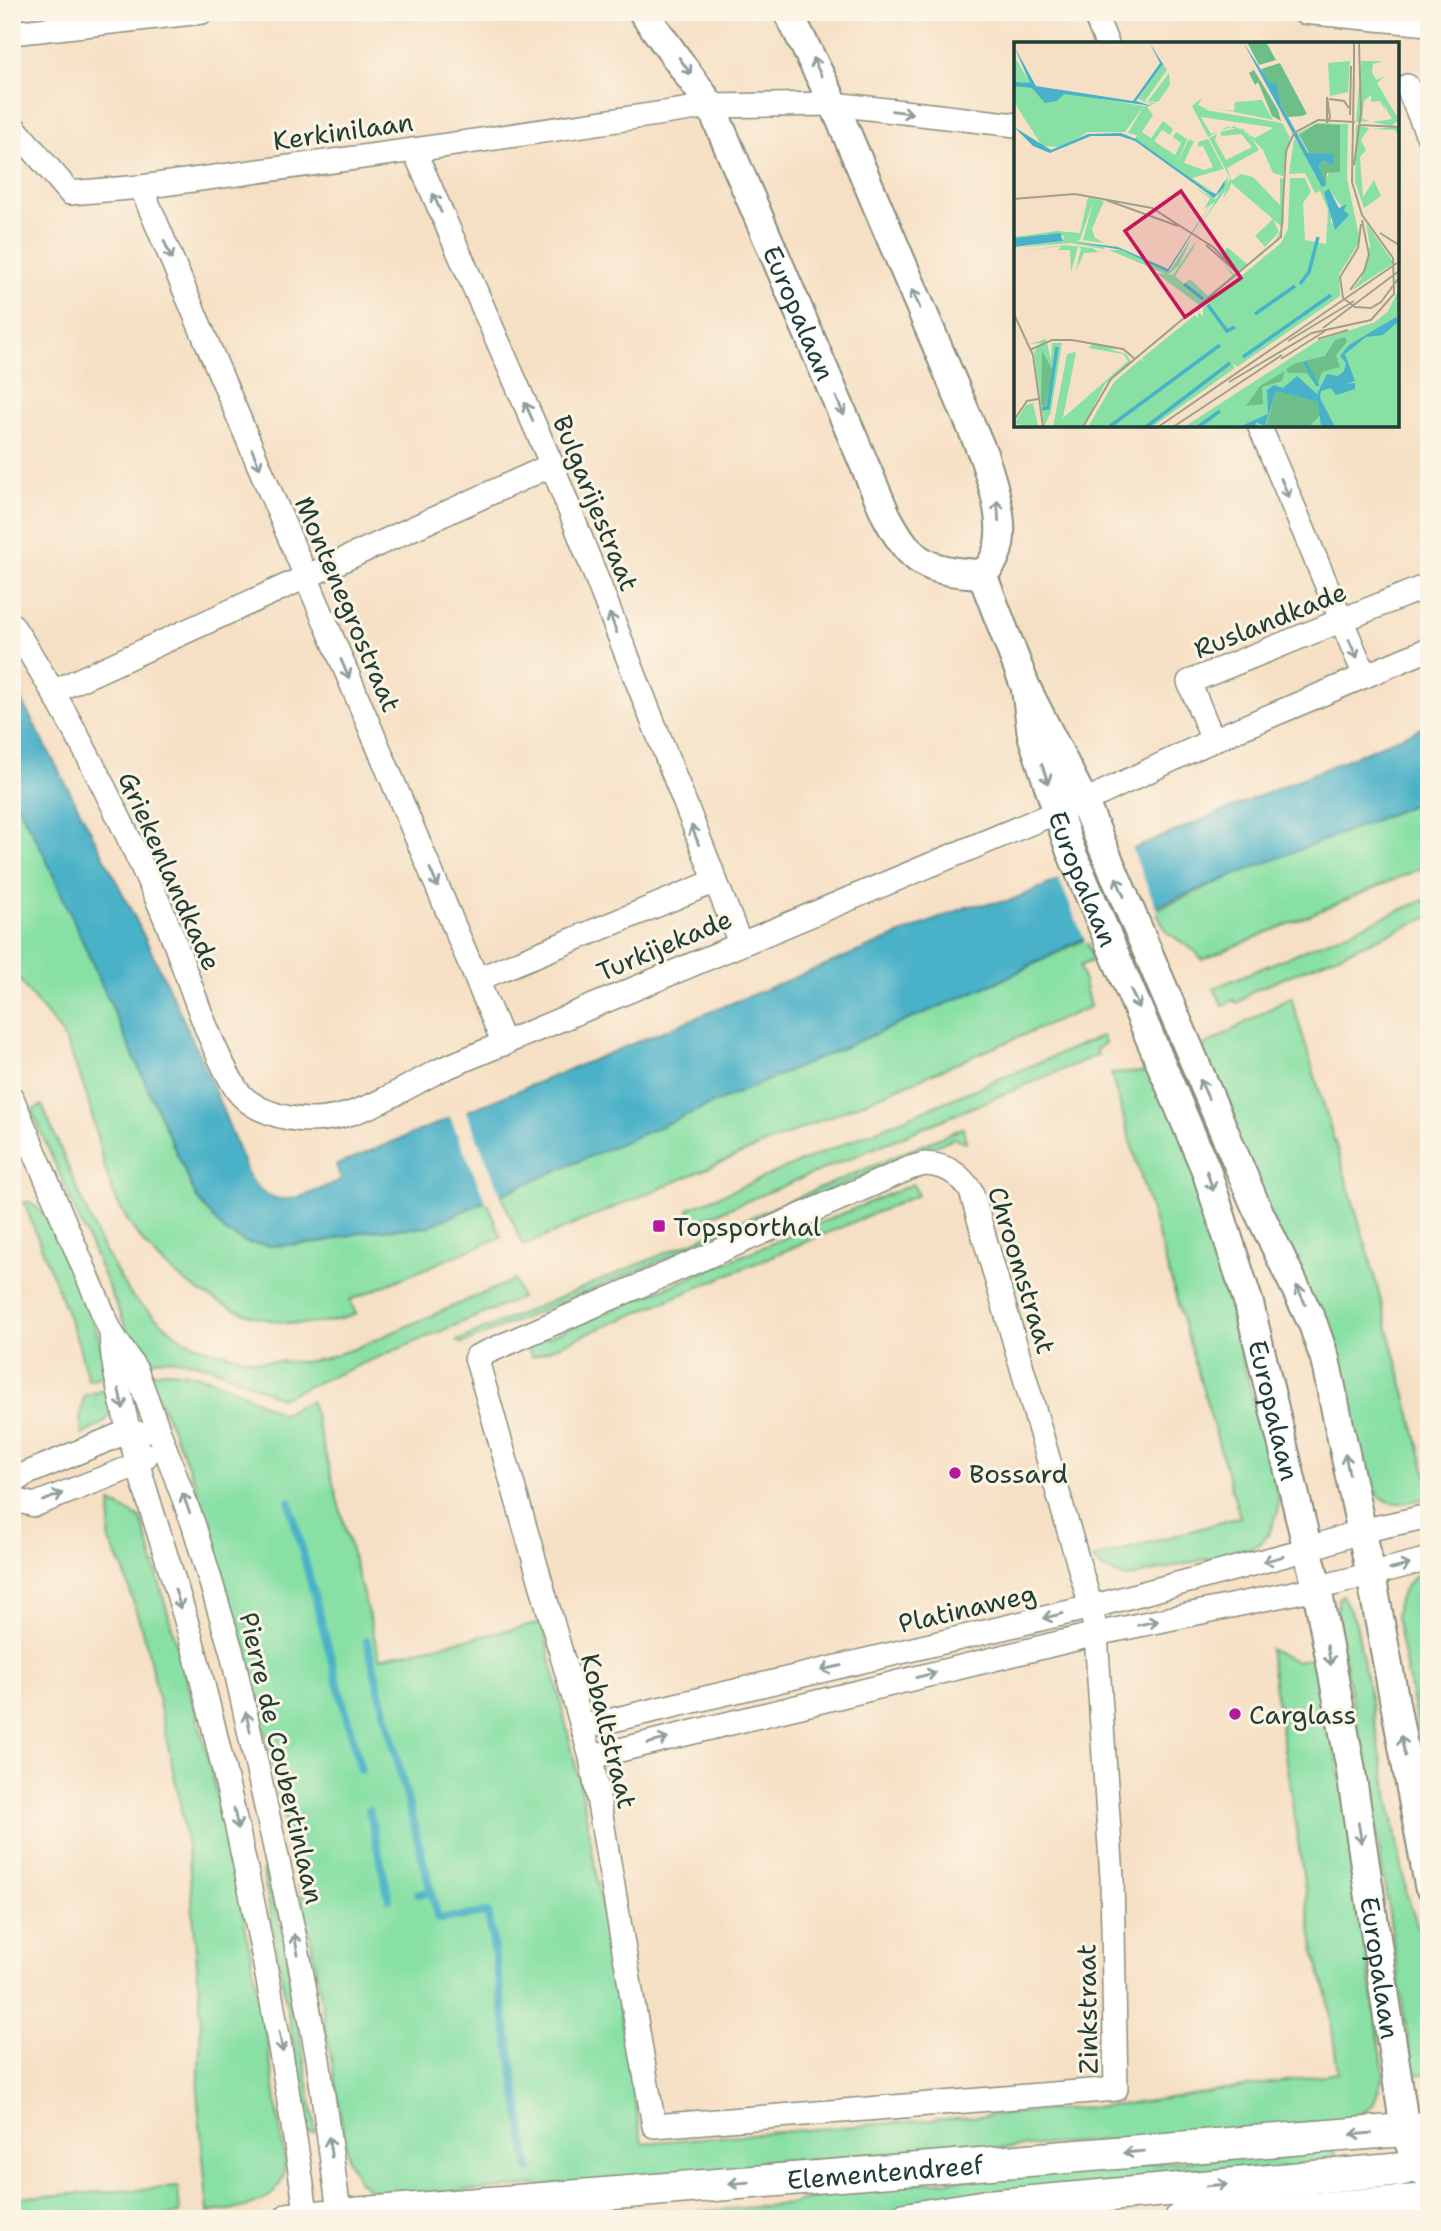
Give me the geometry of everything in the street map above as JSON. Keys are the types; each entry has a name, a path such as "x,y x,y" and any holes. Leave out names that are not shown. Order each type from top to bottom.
{"main road":[{"name":"Elementendreef","path":"302,2218 340,2218 1417,2129"},
{"path":"906,2219 986,2206 1425,2165"},
{"path":"1181,2219 1429,2200"}],"street":[{"path":"12,33 202,12"},
{"name":"Europalaan","path":"643,12 711,106 886,516 902,545 911,556 928,564 982,573 1070,805 1070,849 1206,1170 1249,1304 1317,1588 1425,2165"},
{"path":"788,12 834,104 983,454 997,497 999,529 993,562 982,573"},
{"path":"1094,12 1106,42"},
{"path":"1303,12 1376,16 1429,24"},
{"path":"1411,87 1429,138"},
{"name":"Kerkinilaan","path":"12,125 70,193 141,187 414,150 711,106 834,104 1014,125"},
{"name":"Bulgarijestraat","path":"414,150 552,465 713,882 740,943"},
{"name":"Montenegrostraat","path":"141,187 504,1044"},
{"path":"1260,427 1364,676"},
{"path":"55,691 552,465"},
{"name":"Ruslandkade","path":"1213,740 1189,682 1429,585"},
{"name":"Griekenlandkade","path":"12,625 55,691 158,902 236,1089 265,1111 291,1119"},
{"path":"1070,805 1213,740 1429,649"},
{"name":"Europalaan","path":"1070,805 1099,837 1255,1204 1313,1324 1325,1359 1371,1575 1429,1885"},
{"name":"Turkijekade","path":"291,1119 348,1117 440,1070 1070,805"},
{"path":"478,979 713,882"},
{"name":"Pierre de Coubertinlaan","path":"12,1098 111,1332 131,1359 163,1439 194,1526 232,1653 275,1841 318,2059 340,2218"},
{"name":"Chroomstraat","path":"476,1357 910,1168 924,1164 945,1167 964,1179 976,1206 1091,1607 1096,1634"},
{"name":"Pierre de Coubertinlaan","path":"111,1332 112,1360 137,1465 195,1650 229,1784 281,2040 302,2218"},
{"name":"Kobaltstraat","path":"476,1357 591,1757 653,2126"},
{"path":"12,1485 23,1475 129,1431 163,1439"},
{"path":"12,1499 34,1505 137,1465 163,1439"},
{"name":"Platinaweg","path":"583,1727 1091,1607 1308,1549 1361,1531 1429,1516"},
{"name":"Platinaweg","path":"591,1757 1096,1634 1317,1588 1429,1559"},
{"name":"Zinkstraat","path":"653,2126 1116,2089 1112,1878 1096,1634"}],"green space":[{"path":"12,795 43,852 197,1199 225,1231 247,1243 272,1246 318,1243 367,1231 426,1227 487,1201 501,1237 350,1300 356,1314 322,1323 286,1323 251,1315 217,1301 186,1282 158,1258 135,1231 117,1201 82,1081 66,1042 12,966"},
{"path":"1429,798 1429,865 1202,960 1195,951 1168,933 1155,910 1279,856"},
{"path":"1429,898 1429,917 1255,990 1237,1003 1233,1000 1223,1006 1214,988"},
{"path":"1086,939 1093,960 1080,966 1090,1007 523,1246 501,1194 1006,978"},
{"path":"1291,997 1368,1252 1429,1484 1429,1498 1394,1503 1381,1497 1366,1482 1197,1050"},
{"path":"1102,1036 1105,1043 1096,1050 1098,1055 694,1223 688,1209"},
{"path":"1157,1067 1227,1263 1231,1317 1278,1492 1278,1512 1269,1533 1261,1543 1249,1549 1126,1578 1103,1569 1092,1559 1240,1517 1111,1074 1145,1072"},
{"path":"42,1105 99,1241 123,1283 133,1298 184,1340 210,1350 258,1361 302,1362 354,1349 514,1280 521,1298 280,1398 213,1368 195,1363 159,1359 141,1362 32,1111"},
{"path":"963,1128 966,1142 954,1138 462,1344 456,1341"},
{"path":"913,1184 918,1195 532,1357 527,1346"},
{"path":"24,1202 30,1202 44,1215 57,1233 89,1307 110,1374 88,1380 78,1342"},
{"path":"164,1371 210,1379 281,1414 311,1401 380,1658 542,1623 583,1797 642,2143 1130,2104 1338,2073 1328,1998 1315,1954 1269,1649 1295,1661 1316,1658 1342,1786 1384,2074 1373,2105 1355,2120 390,2197 370,2190 358,2180 348,2159 309,1928 258,1703 217,1551 191,1472 148,1375"},
{"path":"113,1387 112,1412 104,1422 82,1435 80,1417 84,1396"},
{"path":"111,1503 141,1518 204,1741 236,1876 268,2047 285,2162 283,2177 269,2196 259,2202 234,2209 208,2212 198,2102 201,2016 189,1860 148,1650 123,1568 109,1541"},
{"path":"1429,1568 1429,1787 1396,1615 1399,1599 1406,1587"},
{"path":"1342,1595 1356,1623 1407,1895 1429,1958 1429,2073 1413,2075 1373,1808 1336,1617 1339,1597"},
{"path":"266,1868 283,1936 316,2132 309,2133 263,1871"},
{"path":"1334,2149 1335,2170 909,2210 854,2219 606,2219 792,2204 846,2189"},
{"path":"178,2187 180,2214 119,2219 12,2219 12,2198"}],"water":[{"path":"12,683 169,988 249,1178 259,1189 280,1199 301,1196 337,1182 341,1178 336,1165 969,906 1009,901 1429,725 1429,798 1162,904 1057,951 1006,978 426,1227 367,1231 318,1243 272,1246 247,1243 225,1232 197,1199 43,852 12,795"}],"pier":[{"path":"1131,847 1158,912 1128,925 1101,860"},
{"path":"1088,865 1116,930 1086,943 1058,877"},
{"path":"465,1108 502,1198 487,1204 449,1115"}],"waterway":[{"path":"289,1501 361,1770"},
{"path":"367,1641 438,1919 488,1913 529,2169"},
{"path":"369,1810 389,1899"},
{"path":"418,1894 431,1892"}],"place":[{"name":"Topsporthal","path":"659,1226"},
{"name":"Bossard","path":"955,1473"},
{"name":"Carglass","path":"1235,1714"}]}
